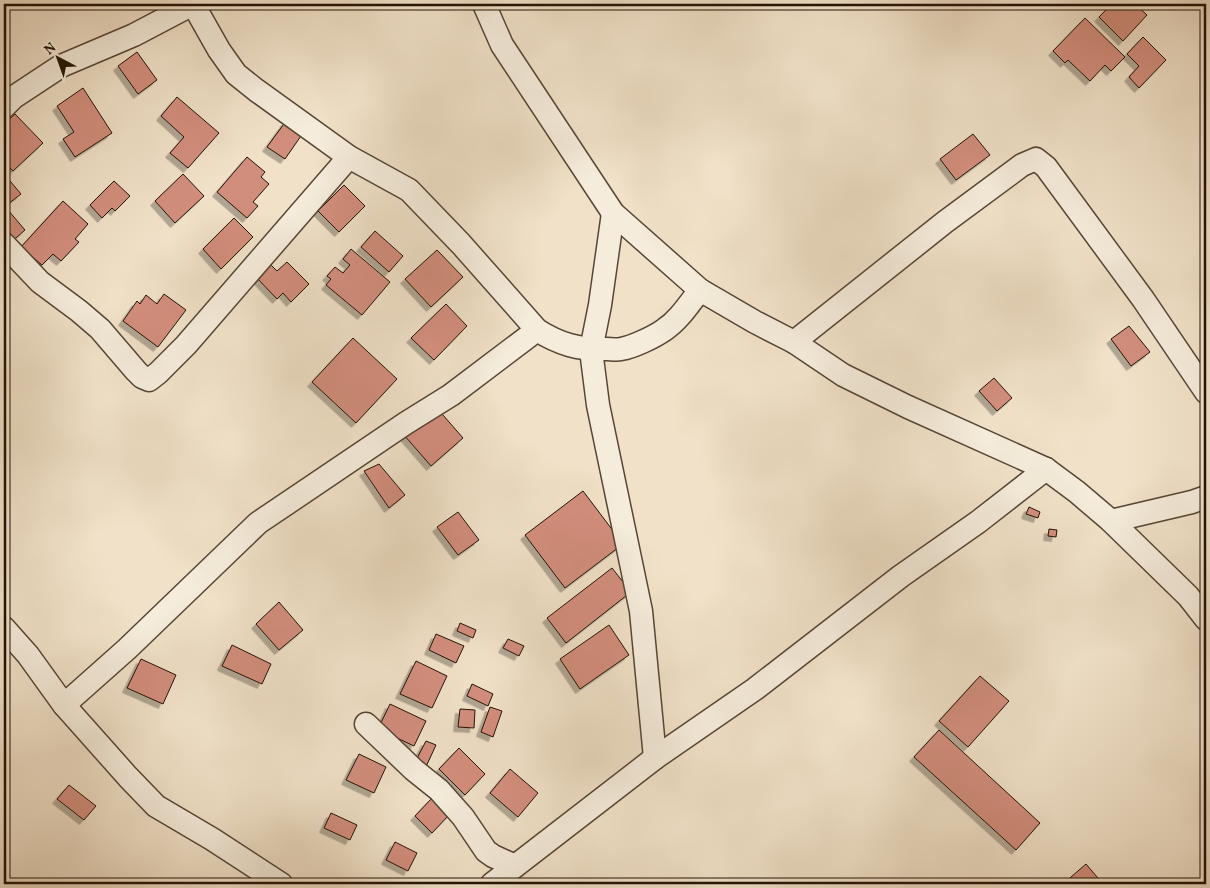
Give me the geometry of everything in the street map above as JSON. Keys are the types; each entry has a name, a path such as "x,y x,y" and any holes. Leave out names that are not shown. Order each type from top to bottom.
{"street":[{"path":"4,107 14,97 61,66 134,35 193,4 219,50 236,74 349,158 408,190 462,244 536,330 550,338 562,344 591,350 622,349 665,330 676,320 700,290"},
{"path":"484,4 502,44 613,213 700,290 794,342 843,375 908,407 1046,469 1111,521 1188,596 1206,619"},
{"path":"4,244 40,282 100,329 136,371 142,377 150,380 186,345 349,158"},
{"path":"794,342 945,222 1022,165 1036,159 1046,167 1094,231 1206,392"},
{"path":"613,213 600,305 591,350 598,405 640,611 654,758"},
{"path":"64,705 127,649 258,523 406,423 451,395 536,330"},
{"path":"492,884 654,758 755,689 900,576 978,522 1046,469"},
{"path":"1111,521 1206,497"},
{"path":"4,628 28,655 64,705 156,806 212,839 280,884"},
{"path":"366,724 414,770 439,790 463,817 486,850 493,856 514,866"}],"building":[{"path":"1112,4 1135,4 1147,15 1123,41 1099,17"},
{"path":"1085,18 1125,57 1111,71 1105,65 1090,81 1068,60 1065,63 1053,51"},
{"path":"1143,37 1166,60 1139,88 1129,77 1139,66 1127,54"},
{"path":"137,52 157,80 138,94 118,66"},
{"path":"83,88 112,133 75,157 63,139 74,132 57,106"},
{"path":"177,97 219,133 188,168 170,153 184,137 161,116"},
{"path":"15,114 43,143 13,171 4,162 4,124"},
{"path":"286,121 303,133 285,159 267,147"},
{"path":"973,134 990,155 956,180 940,159"},
{"path":"247,157 265,172 261,177 269,184 253,202 258,206 247,218 217,192"},
{"path":"183,174 204,196 175,223 155,201"},
{"path":"4,176 21,194 4,207"},
{"path":"114,181 130,196 115,211 112,208 102,218 90,205"},
{"path":"344,185 365,206 339,232 318,211"},
{"path":"63,201 88,224 75,239 79,242 61,261 53,254 42,265 21,247"},
{"path":"8,210 25,230 9,244 4,238 4,213"},
{"path":"234,218 253,237 221,269 203,249"},
{"path":"375,231 403,256 389,272 361,247"},
{"path":"351,249 390,282 362,315 326,285 331,279 327,276 335,267 343,273 350,265 343,259"},
{"path":"437,250 463,277 431,307 405,279"},
{"path":"268,262 277,271 287,262 309,284 291,302 283,293 277,299 254,275"},
{"path":"164,294 186,310 158,347 123,321 137,301 140,304 146,295 157,304"},
{"path":"446,304 467,326 434,360 411,338"},
{"path":"1129,326 1150,352 1131,366 1111,339"},
{"path":"353,338 397,379 356,423 312,382"},
{"path":"994,378 1012,398 997,411 979,391"},
{"path":"436,407 463,438 431,466 404,435"},
{"path":"379,464 405,495 389,508 364,471"},
{"path":"583,491 623,544 565,588 525,535"},
{"path":"1029,507 1040,512 1038,518 1026,514"},
{"path":"458,512 479,540 458,555 437,527"},
{"path":"1049,529 1057,530 1056,537 1048,536"},
{"path":"612,568 631,592 566,643 547,618"},
{"path":"279,602 303,630 279,650 256,624"},
{"path":"460,623 476,630 473,638 457,631"},
{"path":"609,625 629,655 580,689 560,659"},
{"path":"436,634 464,646 456,663 429,650"},
{"path":"508,639 524,646 519,656 503,648"},
{"path":"232,645 271,664 262,684 222,666"},
{"path":"141,659 176,675 163,704 127,688"},
{"path":"416,661 447,676 432,708 400,694"},
{"path":"980,676 1009,701 968,747 939,721"},
{"path":"472,684 493,694 488,706 467,696"},
{"path":"390,704 426,721 414,746 378,729"},
{"path":"490,707 502,711 493,737 481,732"},
{"path":"460,709 475,710 474,728 458,727"},
{"path":"939,730 1040,823 1016,850 914,757"},
{"path":"426,741 436,745 424,771 413,766"},
{"path":"459,748 485,774 465,795 439,769"},
{"path":"359,754 386,767 374,793 346,780"},
{"path":"510,769 538,793 518,817 490,793"},
{"path":"69,785 96,806 84,820 57,799"},
{"path":"433,797 450,814 432,833 415,816"},
{"path":"331,813 357,825 350,840 324,828"},
{"path":"395,842 417,853 408,871 386,860"},
{"path":"1086,864 1103,884 1063,884"}]}
